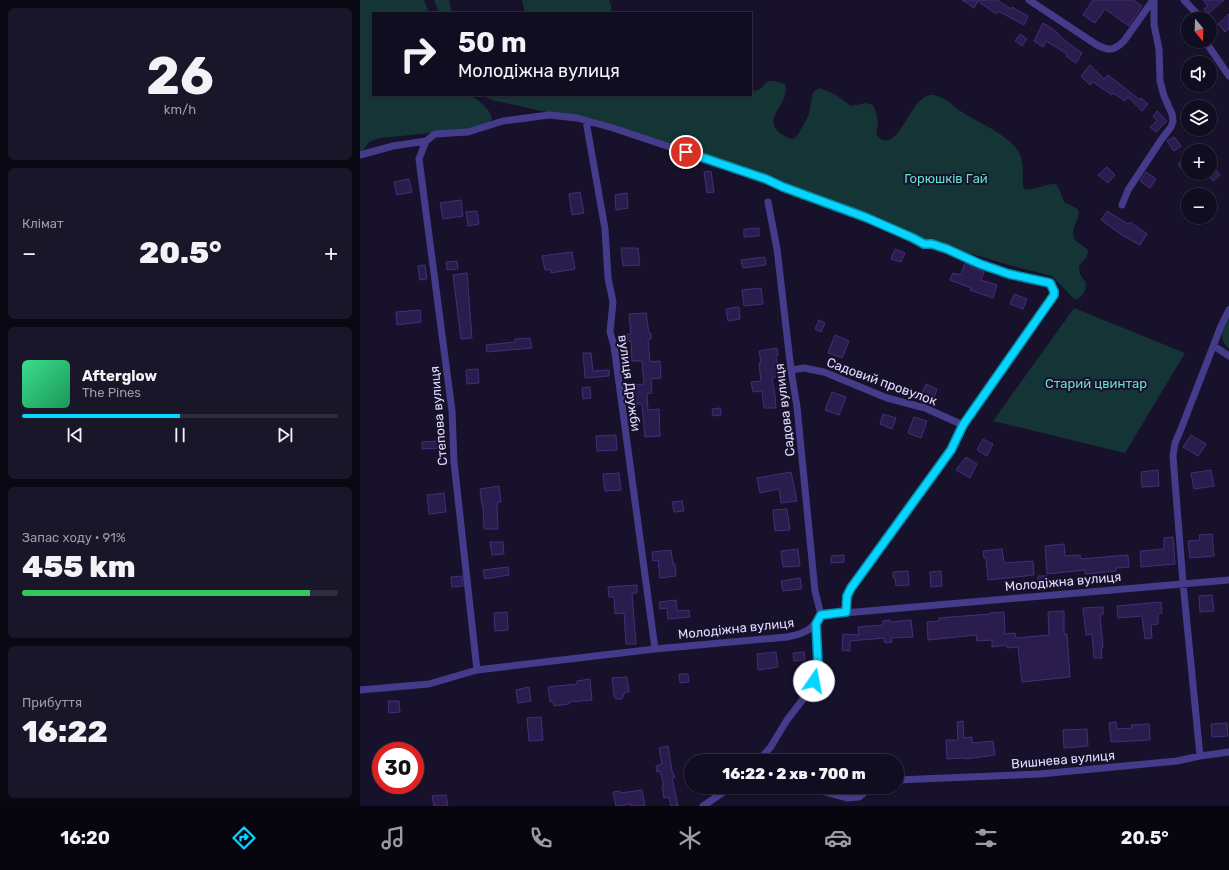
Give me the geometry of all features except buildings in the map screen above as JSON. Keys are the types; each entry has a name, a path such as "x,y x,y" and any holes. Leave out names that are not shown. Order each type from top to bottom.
{"street":[{"path":"1029,0 1097,45 1111,50 1124,41 1153,0"},
{"path":"1122,205 1128,190 1171,127 1173,121 1172,114 1164,96 1160,81 1159,49 1154,25 1153,0"},
{"path":"1184,0 1195,12"},
{"path":"1210,48 1229,76"},
{"path":"360,155 393,146 426,141 435,134 468,132 503,121 549,115 577,118 766,179 783,187 865,217 924,244 932,244 947,249 980,264 1009,274 1050,283 1054,291 1054,295 963,425 951,450 851,588 847,596 846,612"},
{"name":"вулиця Дружби","path":"586,121 605,229 608,278 613,302 610,332 615,354 654,649"},
{"name":"Степова вулиця","path":"426,141 419,159 452,411 454,462 477,670"},
{"name":"Садова вулиця","path":"768,202 777,249 791,370 797,407 815,591 821,615"},
{"path":"1200,756 1173,462 1174,450 1221,326 1229,310"},
{"path":"1214,346 1229,356"},
{"name":"Садовий провулок","path":"791,370 804,368 824,372 887,398 924,408 963,425"},
{"name":"Молодіжна вулиця","path":"360,690 429,684 477,670 654,649 787,637 800,634 816,624 821,615 1229,580"},
{"path":"764,754 770,748 787,720 805,697 814,681 818,663 816,624"},
{"name":"Вишнева вулиця","path":"904,780 1040,774 1178,761 1229,752"},
{"path":"703,806 721,794"},
{"path":"833,794 848,798 859,797 863,794"}],"green space":[{"path":"360,0 424,0 429,12 372,12 372,96 472,96 489,111 492,118 489,124 483,128 380,138 369,143 360,153"},
{"path":"434,0 449,0 452,12 439,12"},
{"path":"522,0 609,0 611,4 611,12 525,12"},
{"name":"Горюшків Гай","path":"768,81 775,81 785,84 786,93 773,121 779,132 793,139 798,135 809,114 813,92 820,88 836,95 851,106 866,103 873,105 878,120 877,135 883,140 890,139 896,135 917,104 923,98 930,95 946,100 957,109 991,128 1007,139 1018,151 1022,159 1023,186 1025,189 1033,189 1056,184 1064,202 1078,209 1079,213 1073,236 1075,240 1088,250 1087,257 1079,266 1080,274 1086,283 1085,290 1079,298 1074,299 1052,276 938,244 834,205 802,195 768,175 756,170 659,141 555,114 492,100 484,96 752,96 752,90 757,91"},
{"name":"Старий цвинтар","path":"1074,308 1185,353 1125,453 993,421"},
{"path":"1229,318 1229,349 1223,341 1222,334"}],"route":[{"path":"686,152 766,179 783,187 865,217 924,244 932,244 947,249 980,264 1009,274 1050,283 1054,291 1054,295 963,425 951,450 851,588 847,596 846,612 821,615 816,624 818,663 814,681"}]}
